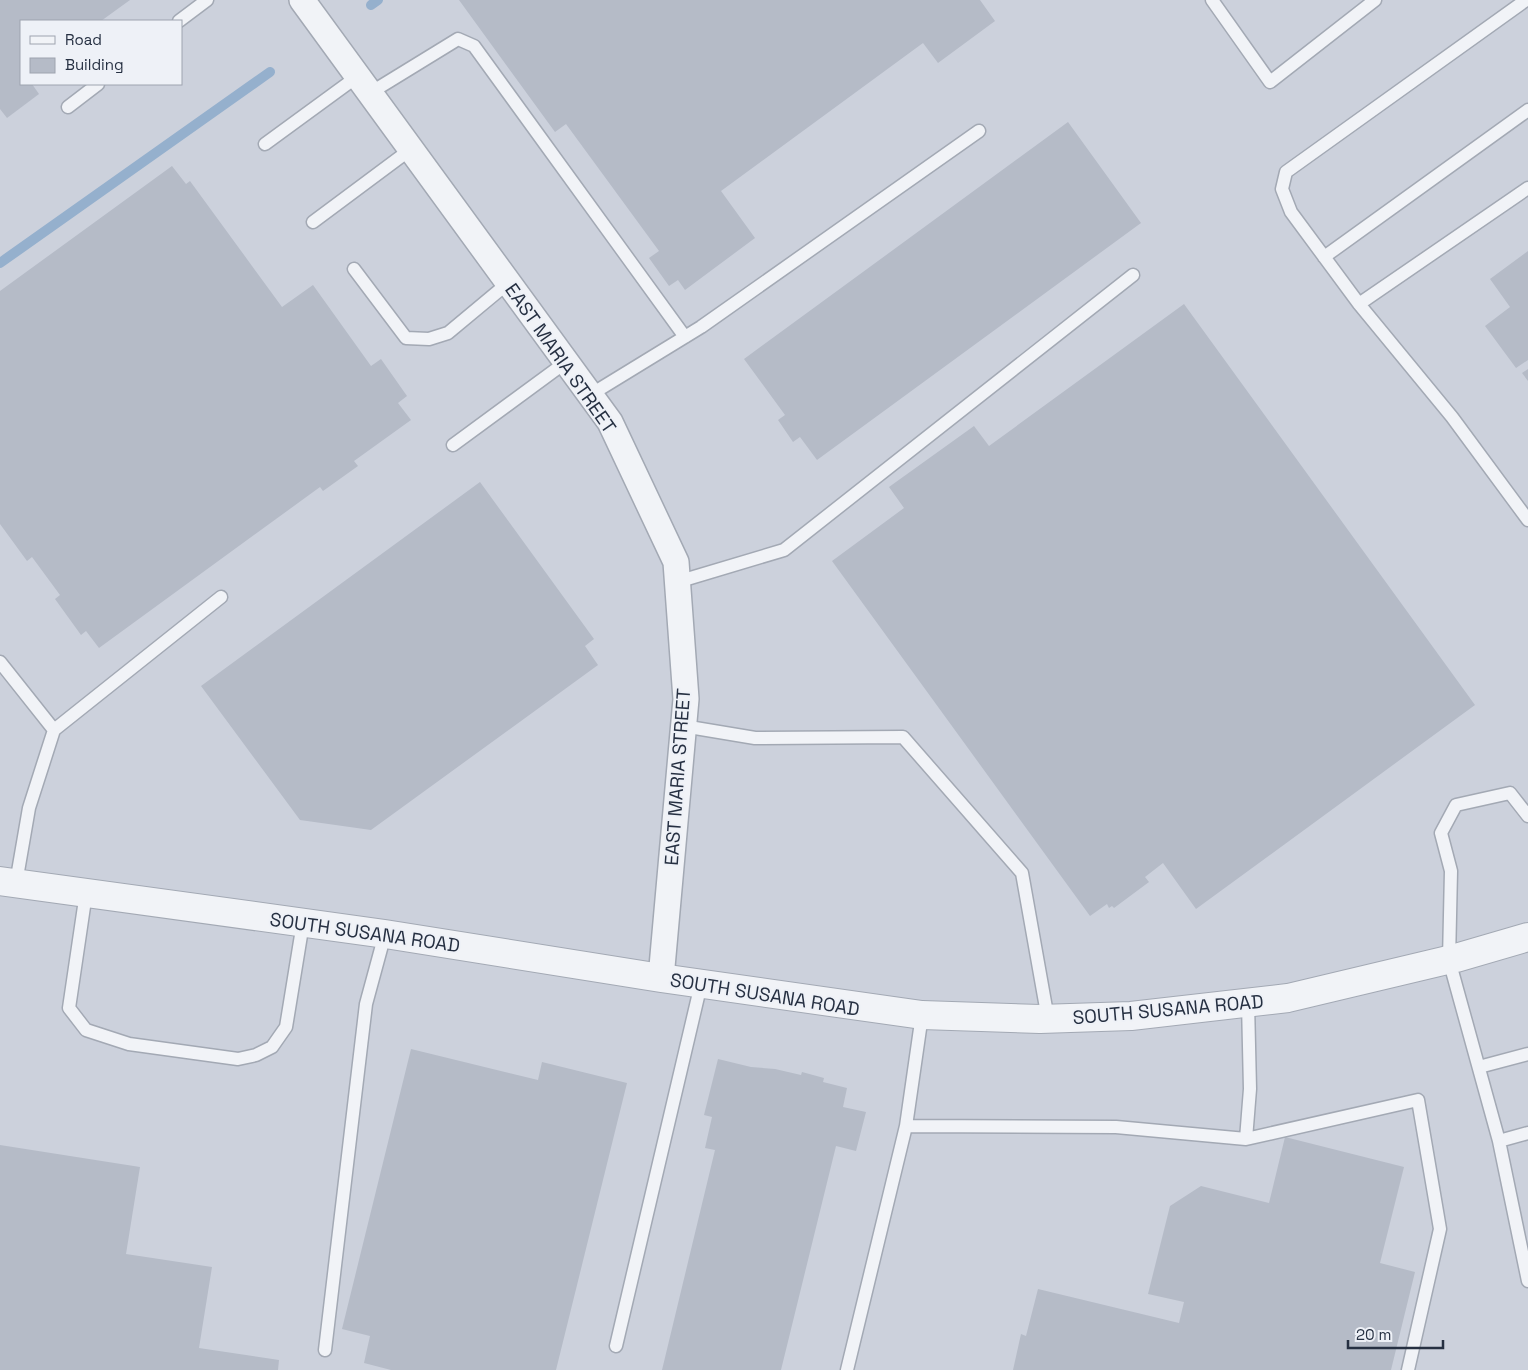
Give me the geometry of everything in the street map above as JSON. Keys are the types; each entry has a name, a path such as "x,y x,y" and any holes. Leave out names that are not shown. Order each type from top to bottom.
{"street":[{"name":"EAST MARIA STREET","path":"302,0 610,422 676,562 686,699 661,978"},
{"name":"SOUTH SUSANA ROAD","path":"8,882 385,934 661,978 922,1016 1048,1019 1131,1016 1288,998 1448,960 1528,937"}],"lane":[{"path":"180,20 207,0"},
{"path":"1212,0 1270,82 1375,0"},
{"path":"1526,0 1286,172 1282,188 1291,212 1324,257 1359,304 1452,417 1528,520"},
{"path":"265,144 364,84 458,39 474,46 685,337"},
{"path":"68,107 97,85"},
{"path":"1324,257 1528,110"},
{"path":"590,395 685,337 979,131"},
{"path":"313,222 411,149"},
{"path":"1359,304 1528,188"},
{"path":"354,269 406,338 429,339 448,333 508,283"},
{"path":"677,582 784,550 1133,275"},
{"path":"453,445 566,362"},
{"path":"8,882 54,730 221,597"},
{"path":"0,662 54,730"},
{"path":"684,726 754,738 903,737 1022,873 1048,1019"},
{"path":"1528,816 1510,793 1456,805 1441,833 1450,871 1448,960 1499,1141 1528,1281"},
{"path":"86,893 70,1008 86,1030 129,1044 238,1060 256,1055 272,1047 286,1027 303,923"},
{"path":"325,1350 366,1004 385,934"},
{"path":"616,1346 701,984"},
{"path":"1246,1140 1250,1089 1248,1003"},
{"path":"847,1370 906,1126 922,1016"},
{"path":"1479,1067 1528,1054"},
{"path":"906,1126 1116,1127 1246,1140 1418,1100 1440,1229 1408,1370"},
{"path":"1499,1141 1528,1132"}],"shaded area":[{"path":"0,0 1528,0 1528,1370 0,1370"}],"building":[{"path":"0,0 130,0 102,20 20,20 20,85 33,85 39,94 7,118 0,109"},
{"path":"459,0 980,0 995,21 938,63 923,43 721,191 755,238 685,290 678,280 669,286 649,258 659,251 566,124 555,132"},
{"path":"1068,122 1141,223 817,460 800,437 793,442 778,420 785,415 744,359"},
{"path":"172,166 186,184 190,181 282,307 313,285 371,366 381,359 407,396 398,403 411,420 354,461 358,466 323,491 320,487 99,648 86,631 81,635 55,599 60,595 32,557 27,561 0,524 0,291"},
{"path":"1528,251 1528,360 1516,368 1485,326 1510,307 1490,279"},
{"path":"1184,304 1475,705 1196,909 1163,863 1145,877 1149,882 1114,908 1112,906 1109,908 1107,904 1090,916 832,561 904,508 889,487 974,426 989,446"},
{"path":"1528,369 1528,381 1522,373"},
{"path":"480,482 594,639 585,646 598,665 371,830 300,820 201,686"},
{"path":"411,1049 538,1080 542,1062 627,1083 556,1370 391,1370 364,1363 370,1336 342,1329"},
{"path":"718,1059 751,1067 775,1069 801,1075 802,1072 824,1078 823,1082 847,1088 843,1107 866,1112 856,1151 836,1146 781,1370 662,1370 715,1150 705,1148 712,1117 704,1115"},
{"path":"1285,1137 1404,1167 1380,1263 1415,1272 1391,1370 1013,1370 1021,1334 1026,1336 1038,1289 1179,1323 1184,1302 1148,1294 1170,1206 1201,1186 1269,1203"},
{"path":"0,1145 140,1167 126,1254 212,1267 199,1348 279,1360 278,1370 0,1370"}],"waterway":[{"path":"371,5 378,0"},
{"path":"0,263 270,72"}]}
